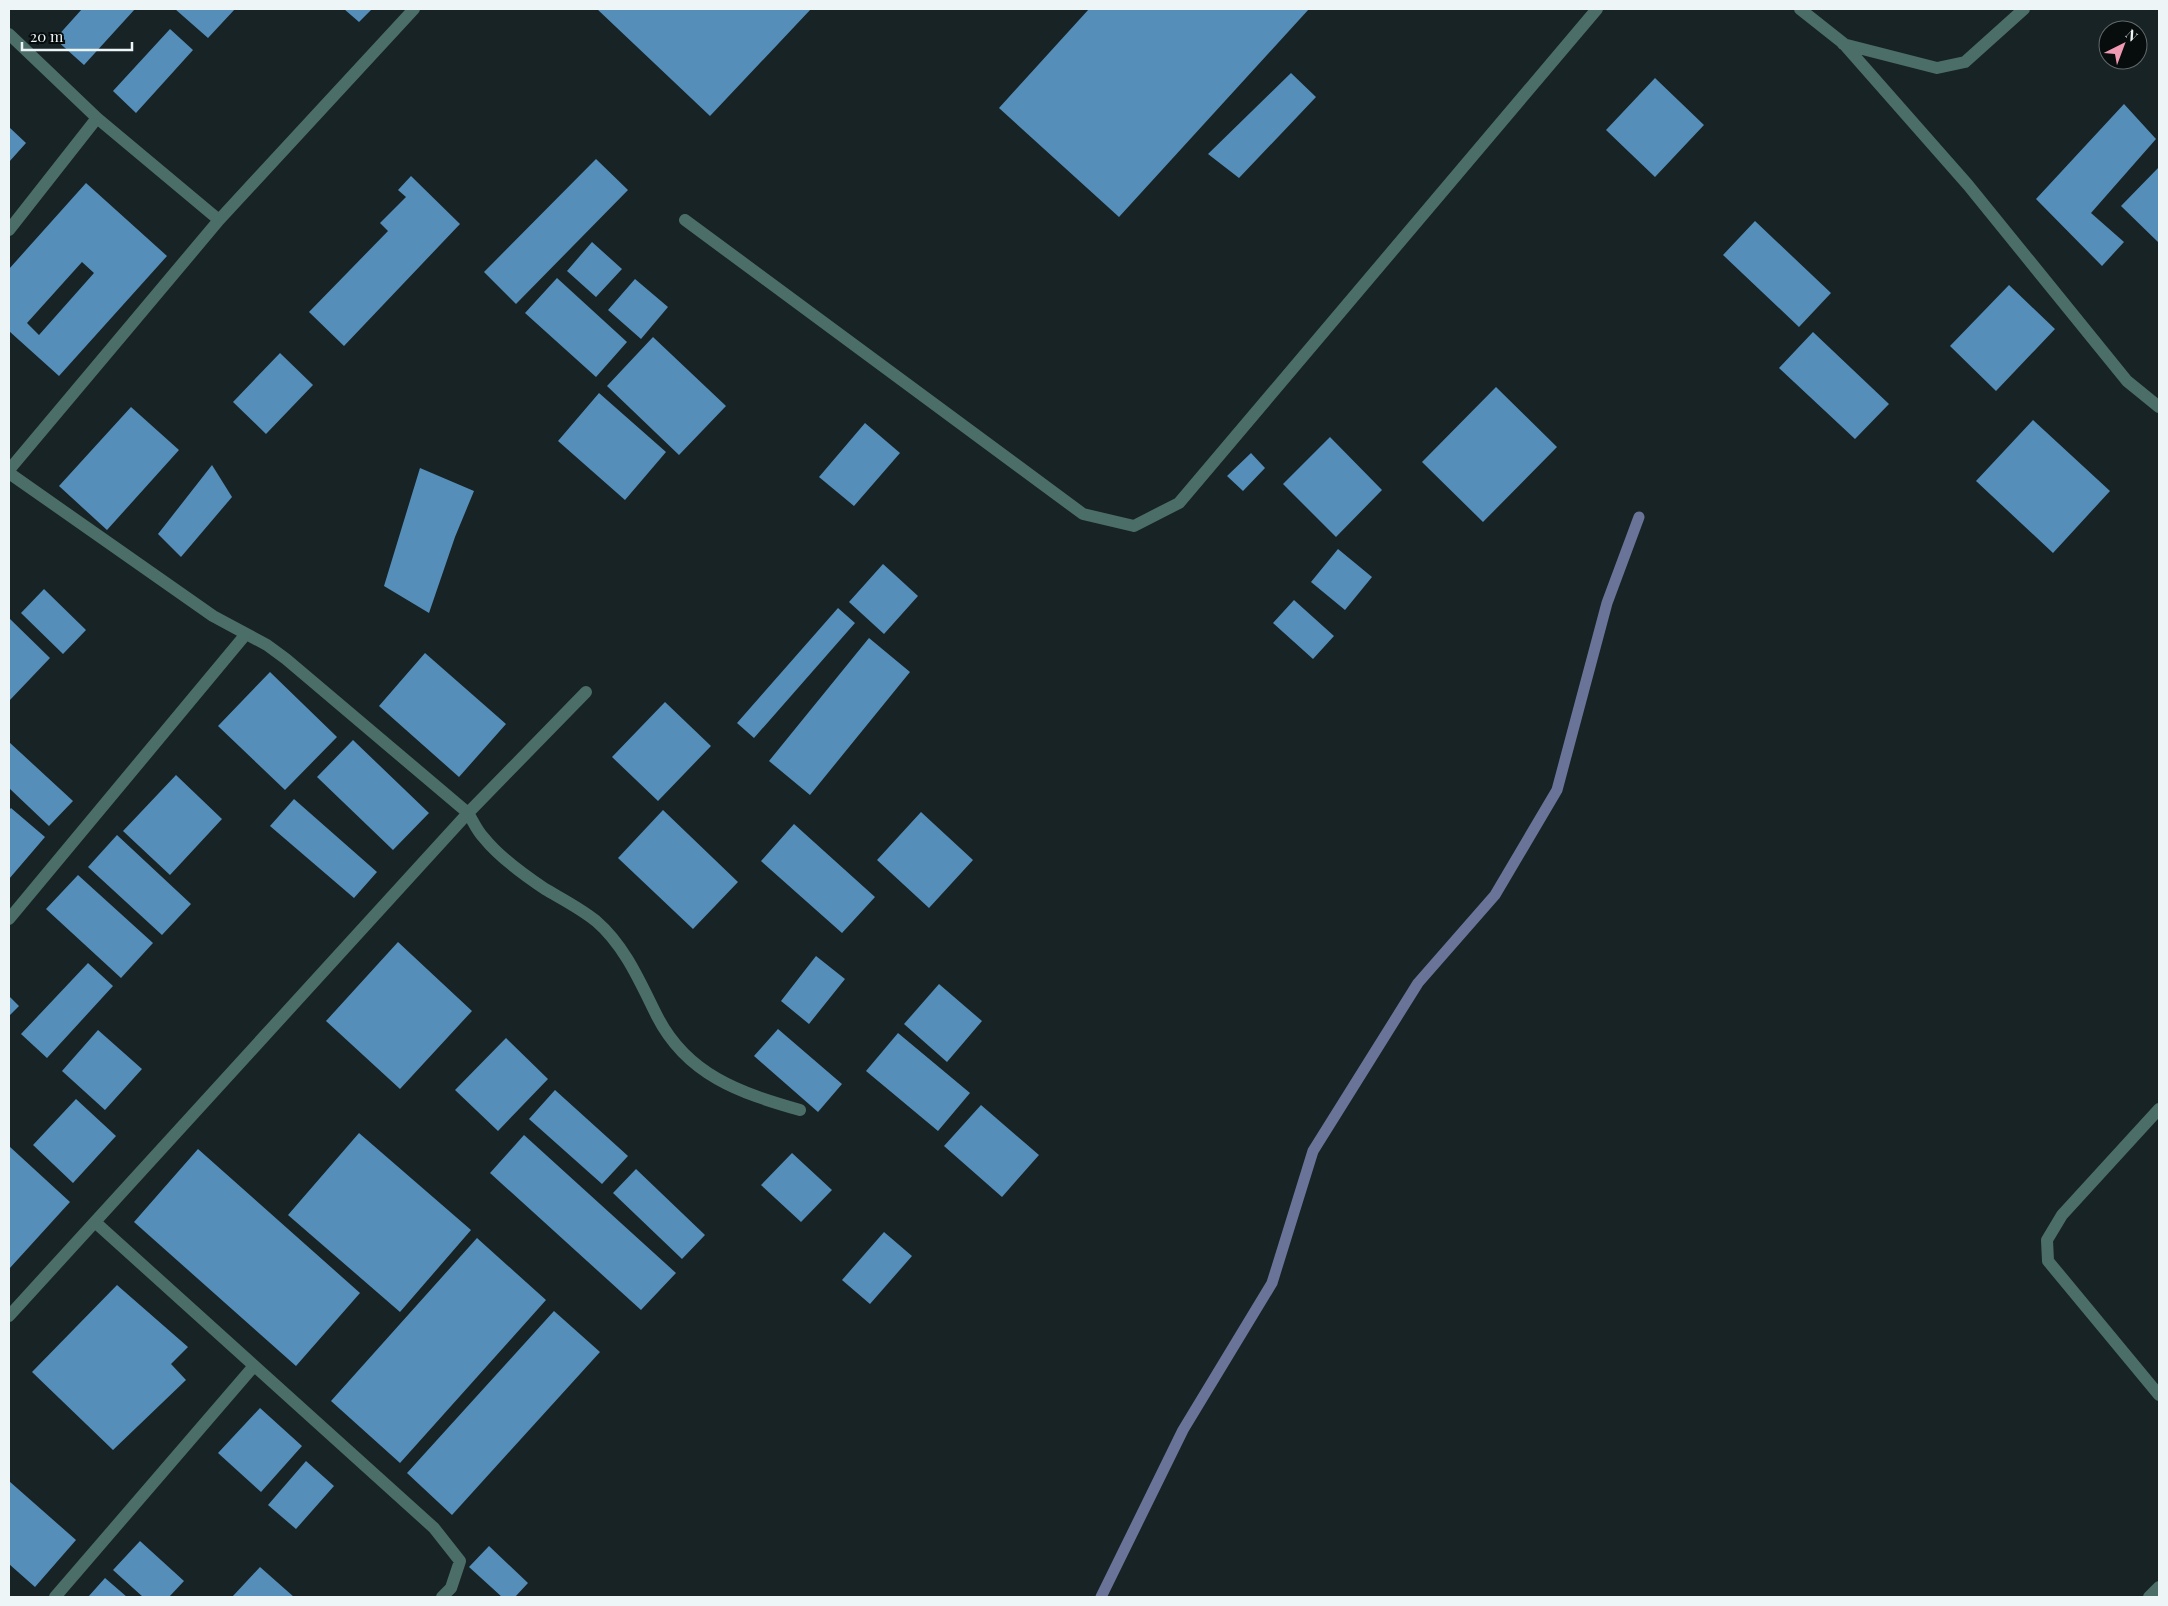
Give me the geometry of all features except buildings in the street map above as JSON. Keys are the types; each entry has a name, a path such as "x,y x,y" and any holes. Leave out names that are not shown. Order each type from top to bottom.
{"street":[{"path":"414,9 219,220 9,471 213,616 267,645 286,658 468,813 483,838 501,856 545,889 569,902 596,922 620,946 658,1018 676,1045 698,1067 726,1085 762,1099 800,1110"},
{"path":"685,220 1083,514 1134,526 1179,503 1597,9"},
{"path":"1800,9 1843,43 1968,185 2127,380 2159,407"},
{"path":"1843,43 1937,68 1965,62 2024,9"},
{"path":"9,34 96,118 219,220"},
{"path":"9,230 96,118"},
{"path":"9,919 246,634"},
{"path":"9,1316 468,813 586,692"},
{"path":"2159,1110 2062,1215 2047,1240 2048,1261 2159,1395"},
{"path":"95,1222 434,1528 460,1562 451,1588 442,1597"},
{"path":"55,1597 254,1366"},
{"path":"2149,1597 2159,1587"}],"waterway":[{"path":"1101,1597 1183,1430 1272,1283 1313,1151 1418,983 1495,895 1557,790 1607,603 1639,517"}]}
